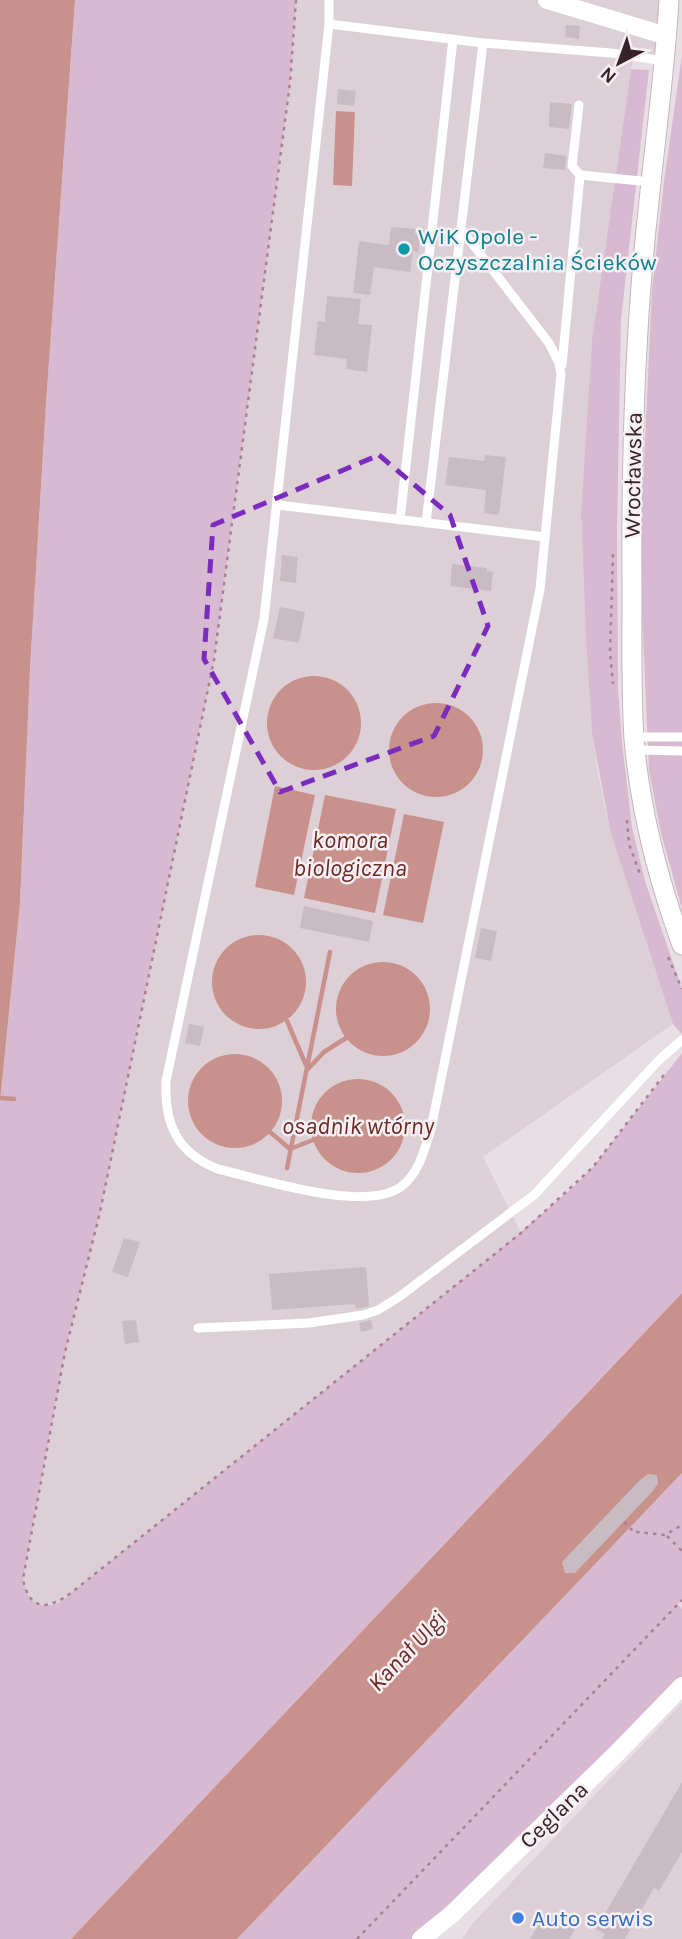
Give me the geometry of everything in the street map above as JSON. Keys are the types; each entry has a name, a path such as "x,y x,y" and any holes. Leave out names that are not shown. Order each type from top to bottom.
{"main road":[{"name":"Wrocławska","path":"669,0 637,344 631,500 635,743 651,848 682,945"}],"street":[{"path":"547,0 667,37"},
{"name":"Ceglana","path":"421,1939 471,1896 682,1686"}],"lane":[{"path":"330,0 264,619 166,1081 168,1114 177,1139 183,1148 204,1164 344,1196 376,1196 391,1193 404,1185 421,1159 431,1129 540,589 580,175"},
{"path":"329,24 665,61"},
{"path":"400,520 453,39"},
{"path":"426,523 483,43"},
{"path":"579,105 572,166 580,175 651,182"},
{"path":"461,229 549,344 559,363 561,374"},
{"path":"278,505 545,537"},
{"path":"635,743 682,737"},
{"path":"635,743 682,751"},
{"path":"198,1328 309,1323 363,1315 378,1310 534,1195 660,1059 682,1040"}],"path":[{"path":"296,0 290,83 214,660 100,1212 63,1365 23,1579 25,1591 31,1600 50,1605 65,1598 521,1233 593,1167 674,1063"},
{"path":"624,1522 635,1532 665,1535 682,1525"},
{"path":"665,1535 682,1551"},
{"path":"357,1939 682,1600"}],"highlighted area":[{"path":"379,455 450,515 488,626 434,736 280,792 204,659 213,525"}],"shaded area":[{"path":"75,0 296,0 290,83 214,660 100,1212 65,1352 23,1579 27,1593 39,1604 59,1603 496,1253 593,1167 682,1053 682,1293 71,1939 0,1939 0,1103 20,903 30,669 46,403"},
{"path":"296,0 661,0 656,64 633,61 631,69 592,340 581,512 592,734 599,779 611,834 673,1024 483,1157 521,1233 59,1603 39,1604 31,1600 25,1591 23,1579 65,1352 100,1212 214,660 290,83"},
{"path":"682,55 682,909 661,833 649,771 642,612 642,505 652,290"},
{"path":"631,69 649,70 621,320 617,531 618,687 632,827 645,881 682,989 682,1034 673,1024 611,834 592,734 586,640 581,512 592,340"},
{"path":"682,1473 682,1600 678,1604 682,1609 682,1686 421,1939 237,1939"},
{"path":"682,1703 682,1939 462,1939 473,1923"}],"water":[{"path":"0,0 75,0 46,403 30,669 20,903 0,1102"},
{"path":"336,111 355,112 352,186 333,185"},
{"path":"314,676 332,680 347,690 357,705 361,723 357,741 347,756 332,766 314,770 296,766 281,756 271,741 267,723 271,705 281,690 296,680"},
{"path":"436,703 454,707 469,717 479,732 483,750 479,768 469,783 454,793 436,797 418,793 403,783 393,768 389,750 393,732 403,717 418,707"},
{"name":"komora biologiczna","path":"275,786 315,795 294,895 255,887"},
{"name":"komora biologiczna","path":"325,795 396,809 375,913 304,898"},
{"name":"komora biologiczna","path":"404,814 444,822 423,923 383,915"},
{"path":"259,935 277,939 292,949 302,964 306,982 302,1000 292,1015 277,1025 259,1029 241,1025 226,1015 216,1000 212,982 216,964 226,949 241,939"},
{"name":"osadnik wtórny","path":"383,962 401,966 416,976 426,991 430,1009 426,1027 416,1042 401,1052 383,1056 365,1052 350,1042 340,1027 336,1009 340,991 350,976 365,966"},
{"name":"osadnik wtórny","path":"235,1054 253,1058 268,1068 278,1083 282,1101 278,1119 268,1134 253,1144 235,1148 217,1144 202,1134 192,1119 188,1101 192,1083 202,1068 217,1058"},
{"name":"osadnik wtórny","path":"358,1079 376,1083 391,1093 401,1108 405,1126 401,1144 391,1159 376,1169 358,1173 340,1169 325,1159 315,1144 311,1126 315,1108 325,1093 340,1083"},
{"name":"Kanał Ulgi","path":"682,1293 682,1473 237,1939 71,1939"}],"building":[{"path":"566,25 580,26 579,39 565,37"},
{"path":"338,89 356,91 354,106 337,104"},
{"path":"550,102 572,104 569,129 549,127"},
{"path":"545,153 566,156 565,170 543,168"},
{"path":"391,227 415,229 420,239 418,253 413,250 410,272 374,267 370,295 353,293 359,241 389,245"},
{"path":"327,296 361,299 358,324 372,325 367,372 346,369 347,359 314,355 318,321 325,322"},
{"path":"485,455 506,457 499,515 484,513 486,490 445,485 449,457 484,461"},
{"path":"282,555 298,557 296,583 280,581"},
{"path":"452,564 487,568 486,571 493,572 491,591 450,586"},
{"path":"280,607 305,612 299,643 273,638"},
{"path":"304,906 373,921 369,942 300,928"},
{"path":"481,928 497,931 491,961 475,958"},
{"path":"189,1024 204,1027 200,1046 185,1043"},
{"path":"124,1238 140,1242 128,1277 112,1272"},
{"path":"366,1267 369,1306 356,1309 355,1304 272,1310 269,1274"},
{"path":"136,1320 139,1342 125,1344 122,1321"},
{"path":"371,1320 373,1329 361,1332 359,1323"},
{"path":"648,1474 657,1475 658,1483 653,1491 575,1573 565,1573 562,1562"},
{"path":"682,1782 682,1852 659,1891 654,1888 625,1939 602,1939 605,1934 596,1929"},
{"path":"546,1911 575,1929 569,1939 530,1939"}],"waterway":[{"path":"287,1168 330,952"},
{"path":"287,1021 306,1065"},
{"path":"307,1070 324,1052 346,1038"},
{"path":"1,1098 14,1099"},
{"path":"270,1132 290,1149 313,1140"}],"place":[{"name":"WiK Opole - Oczyszczalnia Ścieków","path":"404,249"},
{"name":"Auto serwis","path":"518,1918"}]}
